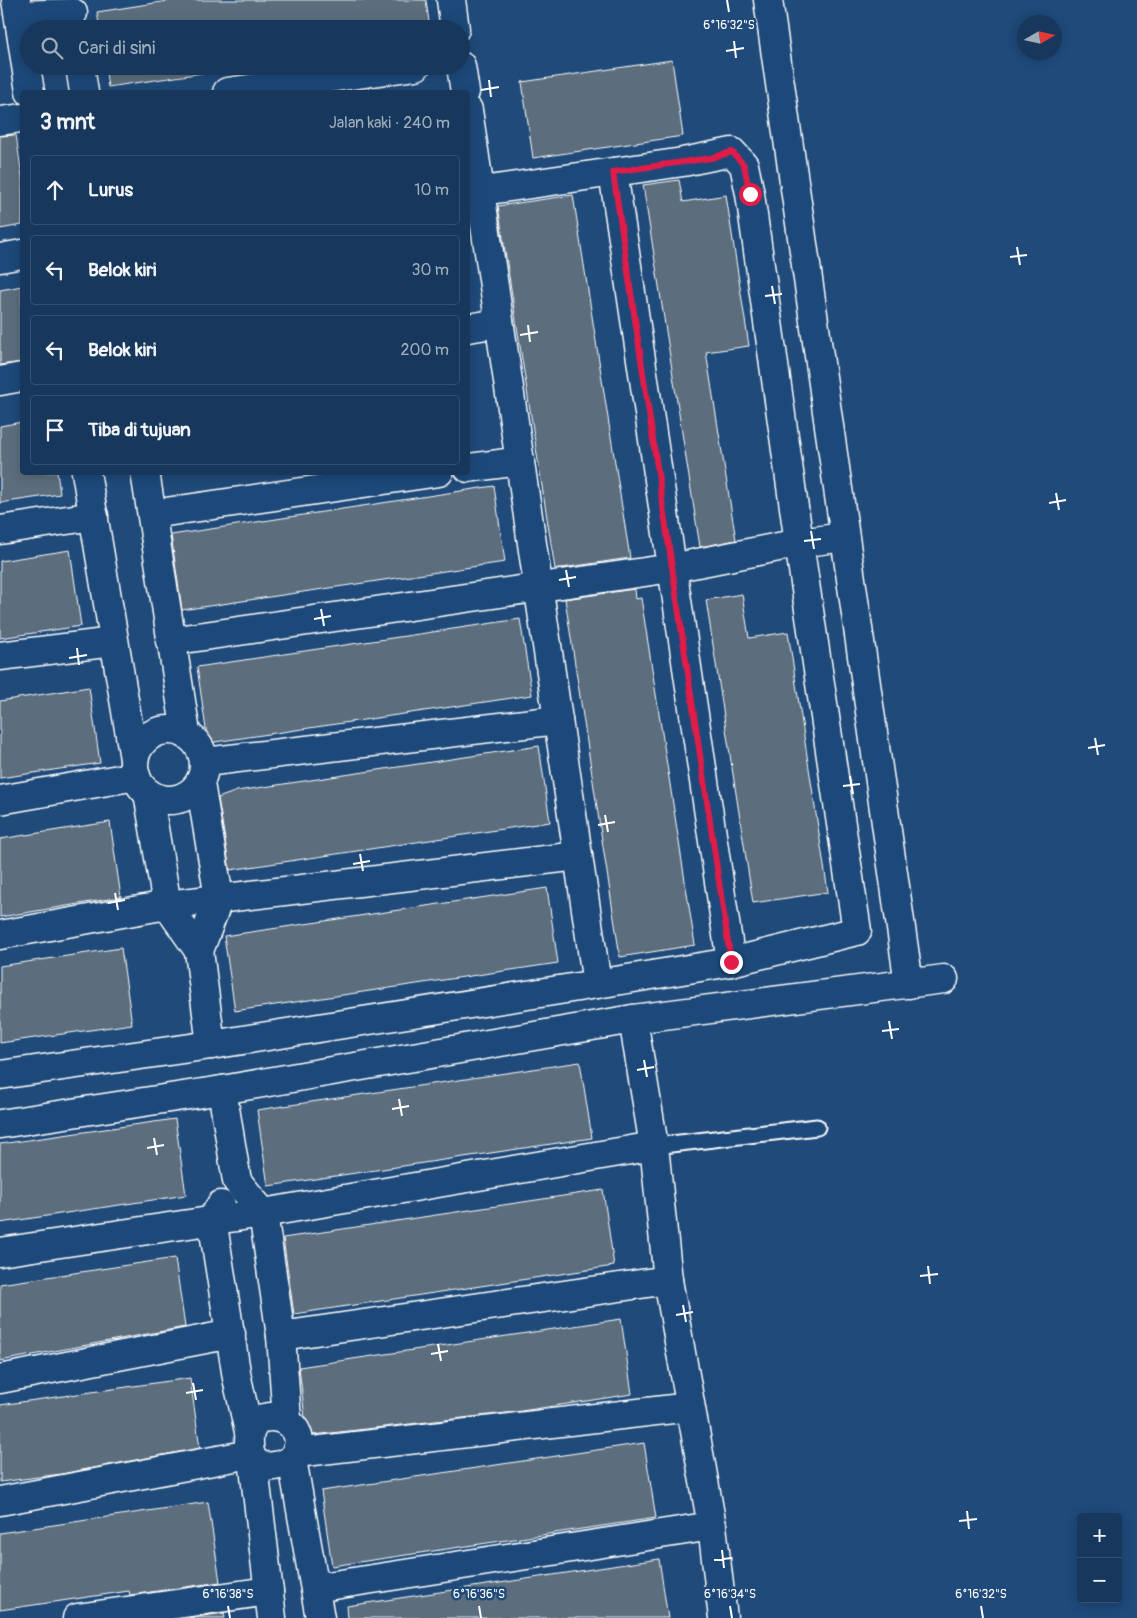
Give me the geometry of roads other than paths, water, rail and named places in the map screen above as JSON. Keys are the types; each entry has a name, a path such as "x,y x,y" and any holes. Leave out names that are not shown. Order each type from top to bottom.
{"street":[{"path":"451,0 454,20"},
{"path":"768,0 909,984"},
{"path":"20,22 18,8 73,14"},
{"path":"28,75 30,90"},
{"path":"81,75 84,90"},
{"path":"242,90 351,75"},
{"path":"462,75 465,90"},
{"path":"0,121 20,118"},
{"path":"470,137 474,192 499,323 597,984"},
{"path":"0,1075 211,1045 731,962 857,931 744,165 732,152 711,158 474,192"},
{"path":"613,172 731,962"},
{"path":"0,258 20,254"},
{"path":"470,328 499,323"},
{"path":"0,381 20,377"},
{"path":"470,468 520,461"},
{"path":"87,475 113,642 139,776 167,904 199,951 211,1045"},
{"path":"146,475 186,733"},
{"path":"152,514 418,475"},
{"path":"0,530 94,516"},
{"path":"170,640 672,568 799,543 844,537"},
{"path":"0,656 113,642"},
{"path":"203,772 558,720"},
{"path":"199,951 219,898 203,772 199,745 186,733 170,729 154,733 141,744 139,776 161,800 176,800 190,794 203,772"},
{"path":"0,800 139,776"},
{"path":"0,935 167,904 578,856"},
{"path":"0,1124 222,1090 633,1019 944,979"},
{"path":"633,1019 654,1146 668,1280 712,1526 723,1618"},
{"path":"222,1090 237,1181 263,1213 281,1336 287,1420"},
{"path":"0,1252 212,1219 263,1213 654,1146"},
{"path":"237,1181 212,1219 251,1448 272,1618"},
{"path":"281,1336 668,1280"},
{"path":"0,1379 231,1334"},
{"path":"320,1618 316,1588 303,1529 294,1456 298,1435 287,1420 277,1416 265,1417 256,1423 251,1448 262,1465 272,1468 283,1466 294,1456 690,1407"},
{"path":"0,1501 251,1448"},
{"path":"316,1588 712,1526"},
{"path":"77,1618 270,1591"}],"lane":[{"path":"654,1146 817,1127"}]}
